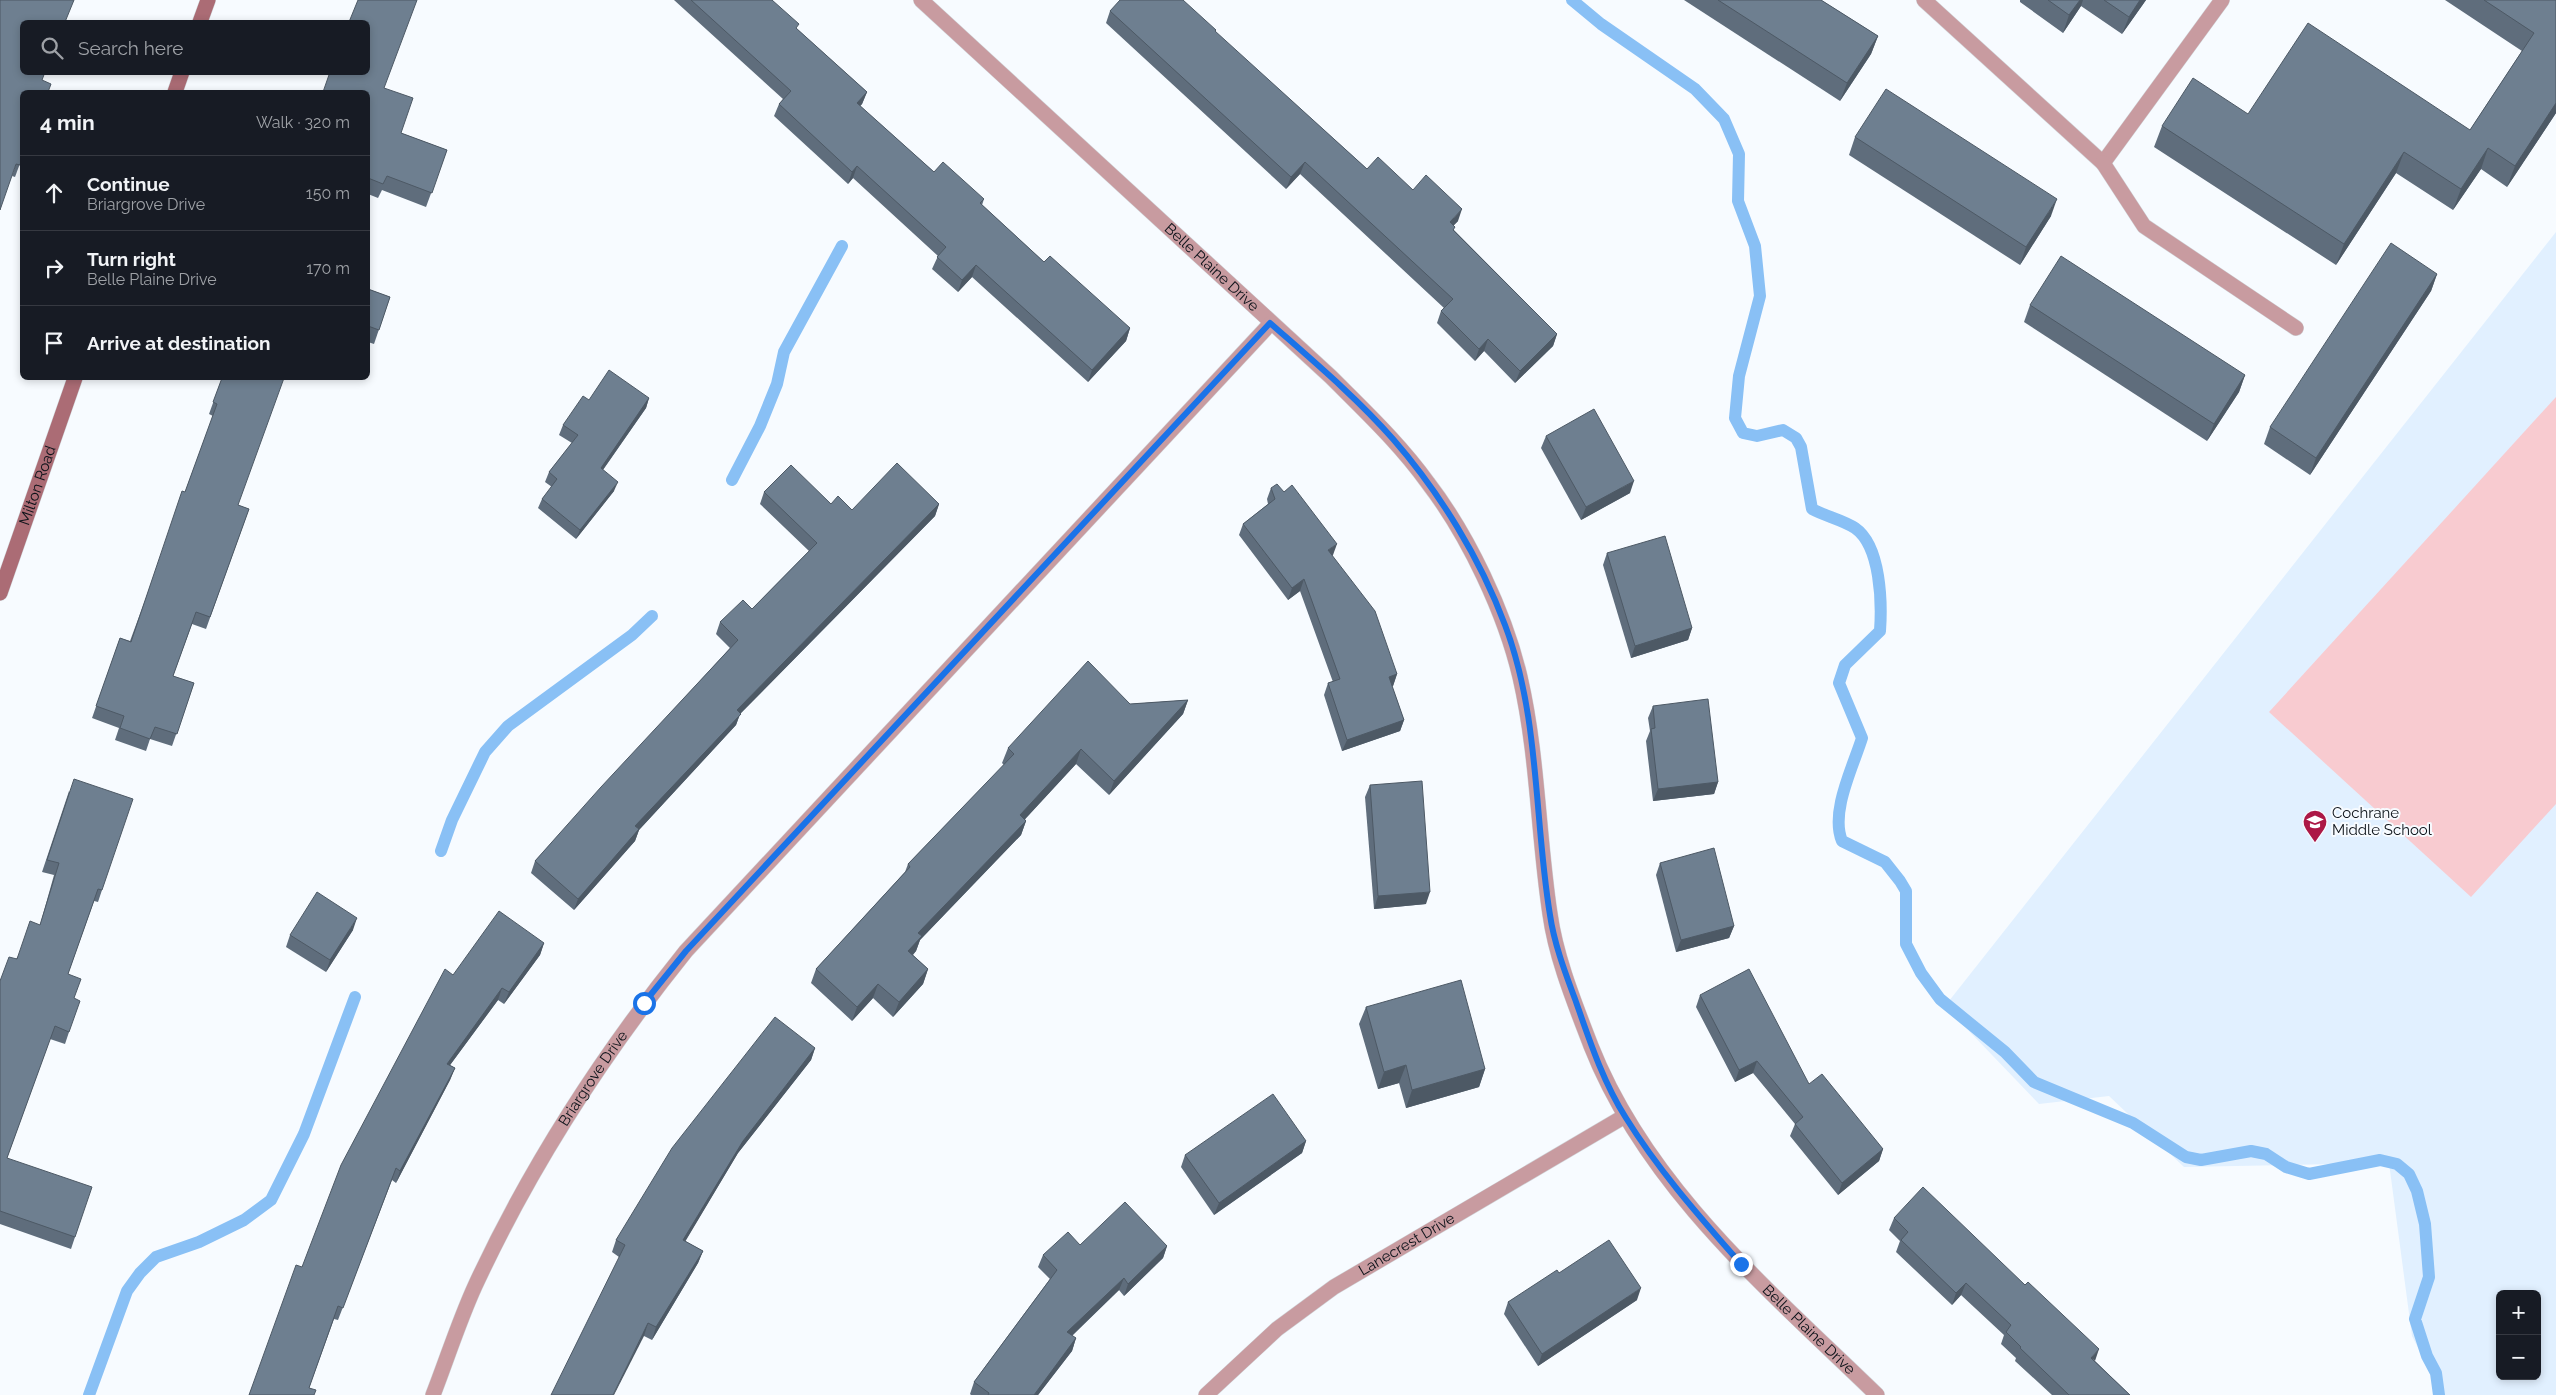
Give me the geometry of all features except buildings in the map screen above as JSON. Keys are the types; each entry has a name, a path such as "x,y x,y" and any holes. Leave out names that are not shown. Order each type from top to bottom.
{"street":[{"path":"201,20 208,0"},
{"name":"Belle Plaine Drive","path":"921,0 1270,323 1331,377 1391,437 1430,484 1470,551 1505,625 1520,677 1534,761 1550,917 1563,966 1592,1048 1625,1116 1676,1189 1741,1264 1877,1395"},
{"path":"1924,0 2103,163 2144,226 2296,328"},
{"path":"2103,163 2222,0"},
{"path":"176,90 181,75"},
{"name":"Briargrove Drive","path":"433,1395 475,1286 542,1154 600,1064 644,1003 686,951 1270,323"},
{"name":"Milton Road","path":"0,593 75,380"},
{"name":"Lanecrest Drive","path":"1206,1395 1276,1329 1334,1287 1625,1116"}],"shaded area":[{"name":"Cochrane Middle School","path":"2556,232 2556,1395 2442,1395 2412,1336 2389,1163 2184,1167 2109,1096 2039,1104 1945,1006"},
{"path":"2556,397 2556,804 2471,897 2269,712"}],"waterway":[{"path":"1572,0 1601,24 1695,89 1724,119 1739,154 1738,201 1755,246 1760,296 1739,376 1735,418 1743,433 1757,436 1783,430 1796,438 1801,447 1812,509 1855,528 1864,536 1875,561 1880,591 1880,631 1845,665 1839,683 1862,738 1844,790 1839,817 1839,829 1842,841 1885,862 1906,891 1906,944 1921,973 1940,999 2005,1052 2034,1082 2133,1123 2186,1157 2201,1160 2251,1151 2266,1154 2286,1167 2309,1174 2380,1160 2397,1164 2409,1174 2417,1191 2425,1224 2429,1277 2415,1319 2427,1356 2436,1373 2439,1395"},
{"path":"732,480 760,426 777,384 784,352 842,246"},
{"path":"441,851 452,820 485,752 508,726 632,635 652,616"},
{"path":"89,1395 127,1291 140,1273 156,1257 199,1242 244,1220 271,1200 304,1134 355,997"}],"place":[{"name":"Cochrane Middle School","path":"2315,843"}],"route":[{"path":"644,1003 686,951 1270,323 1331,377 1391,437 1430,484 1470,551 1505,625 1520,677 1534,761 1550,917 1563,966 1592,1048 1625,1116 1676,1189 1741,1264"}]}
